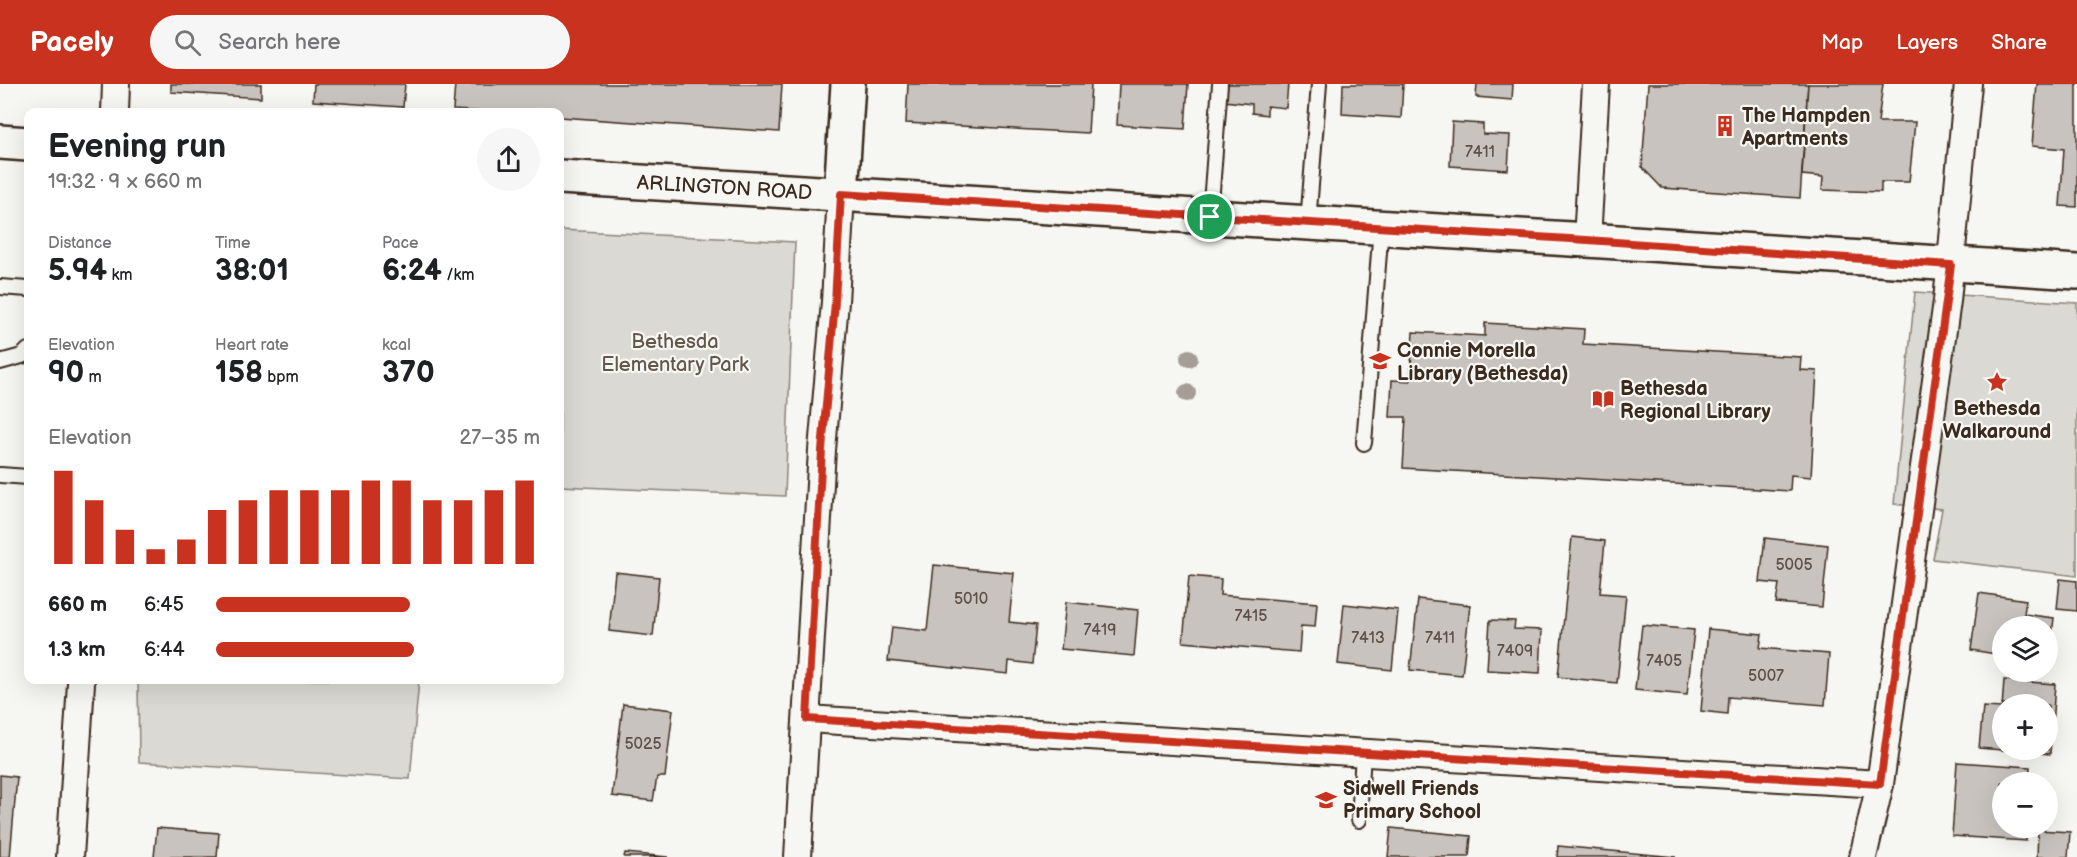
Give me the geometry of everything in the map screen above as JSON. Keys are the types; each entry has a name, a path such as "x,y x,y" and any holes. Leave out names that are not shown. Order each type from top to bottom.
{"main road":[{"path":"841,194 848,84"},
{"path":"0,142 24,144"},
{"name":"ARLINGTON ROAD","path":"564,177 2077,272"}],"street":[{"path":"114,108 116,84"},
{"path":"1587,240 1596,84"},
{"path":"1863,857 1880,784 1951,265 1968,84"},
{"path":"798,857 822,450 835,302 841,194"},
{"path":"70,857 81,684"},
{"path":"807,719 1880,784"}],"lane":[{"path":"1210,217 1220,84"},
{"path":"1308,223 1318,84"},
{"path":"1364,443 1381,227"},
{"path":"0,287 24,289"},
{"path":"0,362 24,354"},
{"path":"0,475 24,477"},
{"path":"1359,820 1363,753"}],"green space":[{"name":"Bethesda Elementary Park","path":"564,230 795,242 785,496 564,486"},
{"path":"1915,292 2077,303 2077,576 1933,559 1942,509 1894,504"},
{"path":"138,684 419,684 410,779 139,762"}],"building":[{"path":"171,84 261,84 261,98 171,92"},
{"path":"314,84 405,84 403,107 313,101"},
{"path":"455,84 782,84 779,132 564,117 564,108 453,108"},
{"path":"908,84 1091,84 1088,133 906,123"},
{"path":"1119,84 1188,84 1185,129 1117,125"},
{"path":"1225,84 1288,84 1286,108 1267,106 1267,115 1252,113 1252,104 1224,101"},
{"path":"1343,84 1403,84 1401,118 1342,114"},
{"path":"1477,84 1513,84 1512,100 1476,97"},
{"name":"The Hampden Apartments","path":"1648,84 1808,84 1800,198 1662,188 1642,167"},
{"path":"1808,84 1883,84 1878,122 1915,122 1909,182 1881,182 1881,192 1822,190 1823,177 1802,175"},
{"path":"2037,84 2077,84 2077,207 2060,206 2064,149 2032,146"},
{"path":"1452,122 1483,124 1483,134 1510,135 1508,170 1450,166"},
{"name":"Bethesda Regional Library","path":"1485,323 1584,329 1583,344 1801,357 1800,370 1817,371 1811,477 1791,475 1790,491 1403,468 1406,417 1390,417 1392,380 1410,381 1413,332 1485,336"},
{"path":"1572,537 1605,541 1600,593 1626,595 1617,683 1558,677"},
{"path":"1765,538 1828,545 1822,607 1776,603 1779,584 1760,582"},
{"path":"934,565 1014,573 1009,622 1036,625 1032,664 1009,661 1008,674 888,661 892,627 927,631"},
{"path":"615,572 659,577 653,636 609,631"},
{"path":"1189,576 1221,579 1220,595 1317,603 1315,627 1301,626 1299,652 1183,642"},
{"path":"2060,579 2077,581 2077,611 2057,609"},
{"path":"1979,593 2026,600 2024,614 2039,616 1992,616 1992,653 1971,650"},
{"path":"1418,599 1470,605 1462,675 1410,670"},
{"path":"1066,602 1138,610 1134,656 1061,649"},
{"path":"1344,604 1398,610 1392,670 1338,664"},
{"path":"1490,620 1515,621 1514,629 1542,630 1540,673 1487,670"},
{"path":"1642,625 1694,630 1687,695 1635,690"},
{"path":"1708,629 1762,634 1760,648 1829,654 1825,705 1728,697 1727,714 1701,711"},
{"path":"2004,682 2055,684 2054,694 2003,694"},
{"path":"623,704 673,710 665,777 657,777 653,801 612,796"},
{"path":"1983,707 1992,707 1992,749 1979,748"},
{"path":"1957,762 2030,767 2030,772 1992,772 1992,838 2026,838 2026,841 1952,836"},
{"path":"0,775 17,777 10,857 0,857"},
{"path":"157,828 219,833 217,857 154,857"},
{"path":"1391,828 1471,836 1469,857 1388,857"},
{"path":"2058,831 2070,832 2068,857 2037,857 2038,838 2058,838"},
{"path":"1558,846 1676,857 1557,857"},
{"path":"625,853 668,857 624,857"}],"place":[{"name":"The Hampden Apartments","path":"1725,126"},
{"name":"Connie Morella Library (Bethesda)","path":"1380,361"},
{"name":"Bethesda Walkaround","path":"1997,382"},
{"name":"Bethesda Regional Library","path":"1603,399"},
{"name":"Sidwell Friends Primary School","path":"1326,800"}],"route":[{"path":"841,194 1210,217 1951,265 1880,784 807,719 822,450 835,302 841,194"}]}
